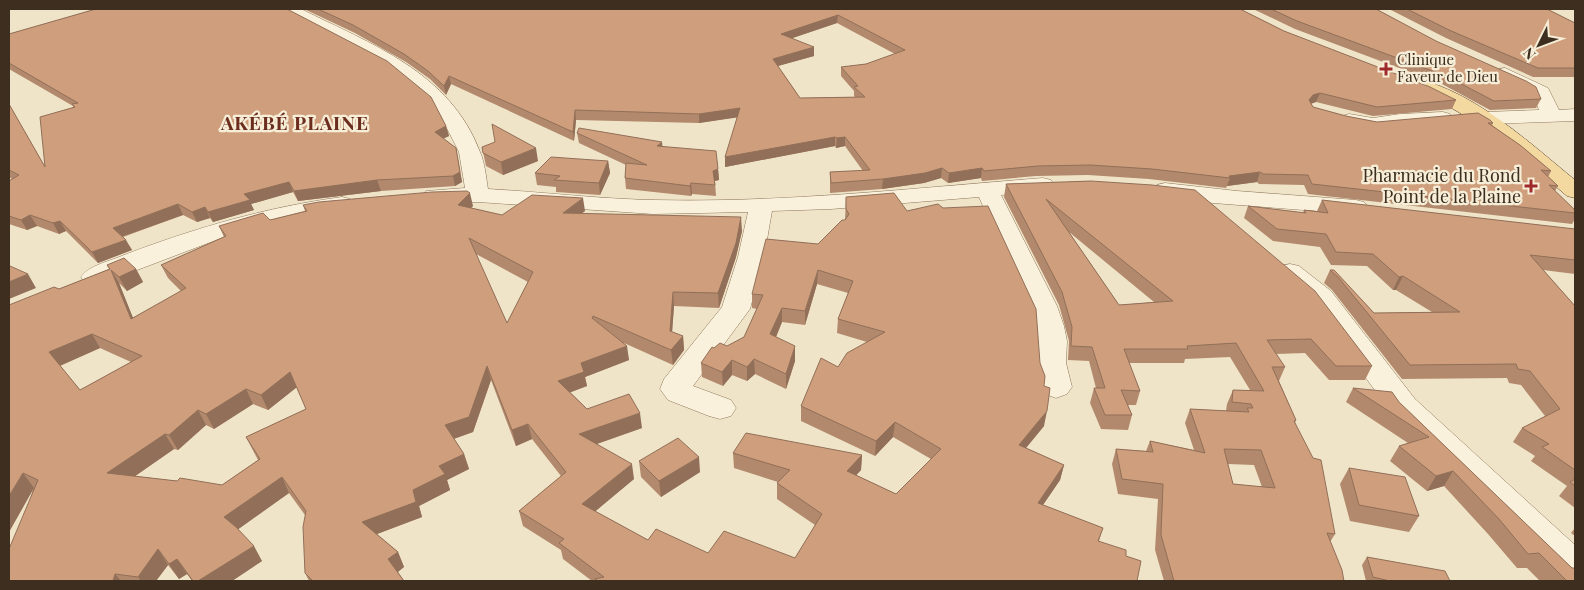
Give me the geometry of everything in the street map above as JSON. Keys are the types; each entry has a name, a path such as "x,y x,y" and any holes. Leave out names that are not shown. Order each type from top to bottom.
{"main road":[{"path":"1408,80 1458,102 1482,116 1575,191"}],"street":[{"path":"290,9 396,64 424,85 442,102 470,152 478,195"},
{"path":"1492,67 1529,84 1541,92 1549,110 1547,115"},
{"path":"1330,114 1373,124 1390,121 1482,116 1575,115"},
{"path":"409,198 478,195 653,207 831,202 1062,184"},
{"path":"1141,187 1199,195 1303,202 1382,210"},
{"path":"987,189 1046,313 1050,326 1052,341 1051,363 1056,387"},
{"path":"1199,195 1237,227"},
{"path":"76,284 186,241 249,221 322,206 366,201"},
{"path":"720,408 679,392 676,389 680,379 736,310 751,257 762,204"},
{"path":"1267,253 1321,297 1404,407 1575,569"}],"building":[{"path":"96,9 287,9 387,61 431,97 446,126 435,132 456,148 460,172 453,176 377,180 294,191 289,182 244,194 250,200 208,212 205,207 192,212 178,204 113,228 126,240 92,252 60,221 53,223 30,215 21,220 9,216 9,181 19,175 9,170 9,104 45,167 40,117 75,107 72,104 78,103 9,63 9,34"},
{"path":"318,9 1240,9 1284,31 1430,87 1456,100 1377,107 1320,93 1313,95 1309,100 1313,107 1377,122 1478,113 1490,120 1493,123 1488,123 1520,145 1551,171 1541,170 1558,186 1549,185 1575,210 1575,213 1312,184 1308,175 1263,174 1260,172 1229,176 1230,178 1152,169 1090,165 1038,166 984,171 982,168 949,173 942,168 925,173 883,179 831,183 830,172 870,170 845,137 835,137 725,157 740,108 699,114 575,110 573,132 449,76 444,86 428,71 404,54 353,25","holes":["838,15 905,50 866,64 841,67 858,86 854,87 865,97 800,98 773,59 814,47 781,34"]},
{"path":"1271,9 1376,9 1436,41 1526,81 1536,87 1541,99 1494,101 1446,76 1297,21"},
{"path":"1407,9 1547,9 1575,23 1575,68 1538,68 1449,30"},
{"path":"492,124 536,148 501,162 483,153 482,147 495,142"},
{"path":"579,128 662,142 657,146 716,151 718,169 713,171 715,185 691,183 690,186 625,178 626,163 647,165 577,133"},
{"path":"551,157 608,161 599,183 554,180 560,176 535,173"},
{"path":"1091,181 1195,190 1315,291 1372,366 1336,366 1311,339 1267,340 1285,367 1272,367 1296,420 1294,421 1313,458 1321,460 1335,534 1327,533 1342,570 1344,581 1174,581 1161,535 1163,484 1122,479 1116,449 1153,452 1150,441 1205,453 1190,409 1249,412 1247,408 1253,408 1251,404 1232,402 1233,390 1264,391 1236,343 1187,346 1188,349 1124,349 1140,391 1121,390 1132,415 1105,415 1094,388 1105,388 1092,347 1071,346 1072,327 1062,292 1006,184","holes":["1046,199 1173,301 1119,305","1224,449 1261,450 1275,488 1233,484"]},
{"path":"467,191 470,193 458,205 502,215 532,195 583,198 563,213 741,217 736,243 718,293 673,292 670,331 683,336 671,350 593,316 592,318 627,346 581,363 584,372 558,381 587,409 629,394 640,413 579,434 632,464 582,504 648,540 656,529 708,553 724,531 795,558 822,514 777,483 790,470 733,453 746,433 862,455 847,471 896,494 941,449 895,422 876,441 801,406 821,358 838,367 847,353 885,332 838,319 853,281 818,270 805,311 782,308 770,334 795,346 786,374 754,359 747,367 732,360 722,372 701,363 712,347 714,348 720,343 727,346 744,337 763,295 752,294 766,239 818,244 842,220 845,220 849,214 846,209 846,197 894,193 907,211 938,204 943,208 988,206 1036,309 1040,363 1045,376 1044,386 1050,388 1047,411 1019,445 1064,465 1038,503 1103,528 1098,541 1126,550 1126,556 1141,561 1137,581 598,581 595,579 604,577 559,543 564,539 519,511 566,472 528,424 512,430 487,366 469,417 445,425 464,454 439,466 445,474 413,490 416,502 362,522 398,552 388,559 404,581 313,581 305,573 303,527 306,511 282,477 224,517 254,546 198,581 193,581 177,559 169,564 158,549 138,577 115,574 113,581 9,581 9,549 38,480 23,473 9,496 9,305 54,287 59,289 110,269 107,265 124,258 136,269 119,277 111,270 131,319 186,288 161,265 226,236 219,226 263,213 270,220 307,211 303,205 319,202 432,192","holes":["469,238 533,272 507,323","92,334 142,356 80,390 49,352","290,372 306,409 246,437 260,459 222,485 180,478 177,481 107,473 165,434 169,435 198,410 206,414 246,389 261,395"]},
{"path":"1322,200 1575,229 1575,260 1530,255 1575,306 1575,470 1542,447 1549,444 1522,428 1560,409 1530,371 1518,369 1516,364 1410,365 1338,277 1330,270 1334,270 1374,313 1460,312 1403,276 1399,277 1373,254 1336,252 1326,234 1277,229 1248,206 1306,213 1304,210 1328,213"},
{"path":"10,266 28,274 9,282"},
{"path":"1353,388 1392,392 1399,402 1572,568 1575,568 1575,581 1567,581 1539,553 1528,554 1499,519 1453,471 1436,476 1399,446 1429,437"},
{"path":"678,438 699,457 659,481 639,461"},
{"path":"1349,468 1405,477 1419,516 1359,505"},
{"path":"1575,479 1575,486 1570,482"},
{"path":"1367,557 1445,571 1450,581 1390,581 1373,577"}],"place":[{"name":"Clinique Faveur de Dieu","path":"1386,69"},
{"name":"Pharmacie du Rond Point de la Plaine","path":"1531,186"}],"district":[{"name":"AKÉBÉ PLAINE","path":"295,123"}]}
